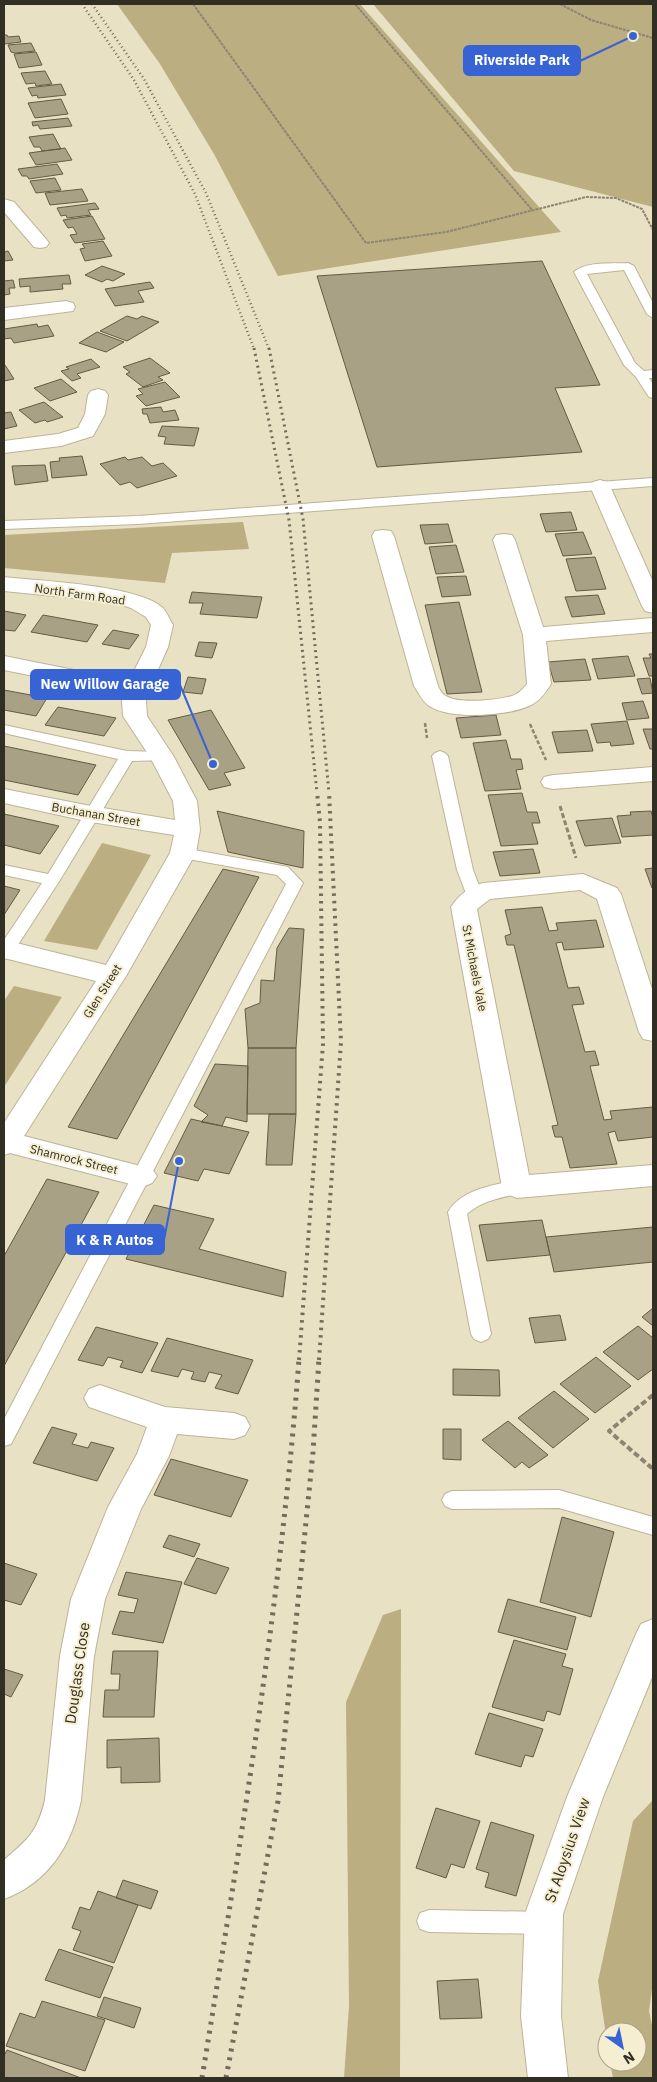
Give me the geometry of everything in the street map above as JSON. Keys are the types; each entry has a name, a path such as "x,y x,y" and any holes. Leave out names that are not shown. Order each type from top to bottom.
{"street":[{"path":"4,204 8,206 40,243"},
{"path":"4,314 66,307"},
{"path":"4,447 61,440 86,432 95,414 98,395"},
{"path":"600,486 653,606"},
{"path":"383,536 426,686 433,698 442,704 452,707 493,705 519,701 531,694 539,684 534,635 504,540"},
{"name":"North Farm Road","path":"4,584 115,596 140,603 155,613 162,625 156,647 137,690 134,701 135,716 162,757 185,801 185,842"},
{"path":"534,635 653,625"},
{"path":"4,663 137,690"},
{"path":"553,782 653,774"},
{"name":"Buchanan Street","path":"4,796 91,814 185,842"},
{"name":"Glen Street","path":"5,1143 113,976 185,842"},
{"path":"475,896 483,891 583,882 608,894 653,1032"},
{"name":"St Michaels Vale","path":"475,896 464,907 517,1187"},
{"path":"4,951 113,976"},
{"name":"Shamrock Street","path":"5,1143 142,1176"},
{"path":"517,1187 653,1176"},
{"path":"100,1398 165,1420 234,1426"},
{"name":"Douglass Close","path":"4,1882 10,1879 45,1848 58,1823 63,1800 77,1656 88,1599 125,1507 153,1456 165,1420"},
{"name":"St Aloysius View","path":"548,2078 541,2016 544,1914 585,1797 653,1634"}],"lane":[{"path":"653,314 628,266 589,269 580,272 630,365 647,374 653,394"},
{"path":"4,525 138,520 653,482"},
{"path":"4,729 127,756 162,757"},
{"path":"4,951 52,880 127,756"},
{"path":"440,756 464,870 475,896"},
{"path":"4,1438 295,883 282,870 185,842"},
{"path":"4,870 52,880"},
{"path":"481,1334 457,1212 468,1201 490,1192 517,1187"},
{"path":"452,1500 559,1499 653,1526"},
{"path":"429,1921 544,1923"}],"path":[{"path":"192,4 366,243 446,232 586,198 616,198 642,209 653,230"},
{"path":"355,4 533,211"},
{"path":"560,4 572,11 653,38"},
{"path":"646,216 653,216"},
{"path":"440,756 429,748 423,724 442,704"},
{"path":"653,1395 609,1431 653,1469"}],"shaded area":[{"path":"117,4 360,4 561,232 278,276 214,154 160,64"},
{"path":"373,4 653,4 653,207 514,171"},
{"path":"243,522 249,549 172,553 165,583 4,568 4,535"},
{"path":"102,843 151,855 97,950 44,941"},
{"path":"14,986 62,997 4,1087 4,1001"},
{"path":"401,1609 400,2078 344,2078 349,2006 346,1702 383,1615"},
{"path":"653,1800 653,1982 649,2011 653,2030 653,2078 613,2078 612,2072 647,2072 647,2022 604,2022 598,1981 633,1821"}],"building":[{"path":"4,35 8,37 19,36 21,42 4,44"},
{"path":"31,43 35,51 15,53 11,52 8,45"},
{"path":"36,52 42,65 19,68 14,54"},
{"path":"45,71 52,84 36,86 35,83 26,84 21,73"},
{"path":"61,84 66,95 38,98 37,95 32,96 28,88"},
{"path":"61,99 68,114 35,118 28,103"},
{"path":"68,118 72,126 40,129 38,125 33,126 32,122"},
{"path":"53,134 61,149 42,151 40,147 34,147 29,137"},
{"path":"65,148 72,160 36,165 29,153"},
{"path":"57,164 63,174 29,179 27,176 22,176 18,169"},
{"path":"55,178 61,190 36,193 30,181"},
{"path":"82,189 88,201 50,205 45,193"},
{"path":"95,203 99,209 88,210 91,215 67,218 66,215 61,216 57,208"},
{"path":"92,216 105,239 75,243 70,235 77,234 73,227 68,228 63,220"},
{"path":"103,241 112,256 85,261 80,249 85,248 82,244"},
{"path":"8,251 13,260 4,261 4,252"},
{"path":"542,261 600,385 555,388 582,452 377,467 317,276"},
{"path":"102,266 125,274 113,281 107,279 102,282 85,275"},
{"path":"69,275 71,284 62,284 63,289 30,292 30,286 20,287 19,279"},
{"path":"13,280 15,288 9,288 10,294 4,295 4,281"},
{"path":"150,282 154,288 138,291 144,302 115,306 105,289"},
{"path":"127,316 137,319 142,316 159,322 127,341 100,331"},
{"path":"37,324 38,327 48,325 54,336 14,343 11,338 4,339 4,329"},
{"path":"97,332 124,342 106,352 79,343"},
{"path":"150,358 170,373 158,377 163,380 143,387 126,374 130,372 123,367"},
{"path":"91,359 100,367 77,374 81,378 72,381 61,371 69,369 66,367"},
{"path":"5,365 14,379 4,381"},
{"path":"61,379 77,392 50,401 34,388"},
{"path":"165,382 180,397 146,406 136,396 143,394 138,389"},
{"path":"44,402 63,417 47,422 45,420 35,423 19,410"},
{"path":"161,407 163,412 175,410 179,420 150,423 147,414 143,414 142,409"},
{"path":"11,412 17,426 4,429 4,413"},
{"path":"162,426 199,428 194,446 164,444 166,437 158,436"},
{"path":"82,456 87,475 52,478 50,462 60,461 59,458"},
{"path":"125,457 128,460 142,457 152,466 163,463 177,476 137,488 130,482 120,485 100,464"},
{"path":"45,465 48,481 15,485 12,466"},
{"path":"571,512 577,530 546,532 540,514"},
{"path":"448,524 453,542 425,544 420,525"},
{"path":"583,532 592,554 563,556 555,534"},
{"path":"456,545 464,572 436,574 429,547"},
{"path":"595,557 606,589 576,591 566,559"},
{"path":"466,576 471,595 442,597 437,577"},
{"path":"192,592 262,597 257,618 200,614 203,603 189,603"},
{"path":"598,595 605,614 572,617 565,597"},
{"path":"459,602 482,692 447,694 425,605"},
{"path":"4,611 26,615 15,631 4,630"},
{"path":"43,615 98,625 87,642 31,632"},
{"path":"113,630 139,635 129,649 102,644"},
{"path":"199,642 217,643 212,658 195,656"},
{"path":"649,654 653,654 653,676 649,676 643,658 651,658"},
{"path":"628,656 635,676 598,679 592,659"},
{"path":"585,659 591,680 554,682 548,662"},
{"path":"188,677 206,679 202,694 183,692"},
{"path":"650,678 653,693 642,694 637,679"},
{"path":"4,690 47,698 36,716 4,710"},
{"path":"643,701 649,718 627,720 622,703"},
{"path":"58,707 116,718 104,736 45,725"},
{"path":"211,710 245,768 224,773 231,785 209,790 168,720"},
{"path":"496,715 501,735 461,738 456,718"},
{"path":"627,721 634,744 611,746 610,742 597,743 591,724"},
{"path":"643,729 653,729 653,749 650,749"},
{"path":"587,730 593,751 558,753 552,732"},
{"path":"506,740 511,759 521,759 523,769 516,770 521,789 485,791 473,743"},
{"path":"4,746 96,765 78,795 4,780"},
{"path":"522,793 527,812 537,812 540,823 532,823 538,844 501,846 488,795"},
{"path":"217,811 304,831 303,868 228,852"},
{"path":"651,811 653,835 622,837 617,816 631,815 630,812"},
{"path":"4,814 59,826 40,854 4,845"},
{"path":"612,818 621,843 585,846 576,821"},
{"path":"533,849 540,873 500,876 493,852"},
{"path":"653,868 653,888 652,888 645,869"},
{"path":"223,869 259,877 117,1139 68,1127"},
{"path":"4,886 20,890 4,915"},
{"path":"542,907 549,931 558,930 556,923 596,920 604,947 564,950 562,942 556,943 568,988 579,987 584,1004 572,1005 585,1052 595,1051 599,1065 590,1066 604,1120 612,1119 610,1111 653,1107 653,1137 618,1141 615,1131 608,1133 617,1164 570,1168 562,1137 555,1137 552,1126 558,1125 514,945 507,945 505,936 511,934 505,910"},
{"path":"289,928 304,929 296,1048 248,1048 245,1009 260,1003 261,980 274,981 277,948"},
{"path":"248,1048 296,1048 296,1114 247,1114"},
{"path":"215,1064 248,1066 247,1122 226,1117 222,1126 201,1122 208,1115 194,1106"},
{"path":"269,1114 296,1114 292,1165 266,1165"},
{"path":"191,1119 249,1132 229,1174 204,1169 198,1181 164,1173"},
{"path":"47,1179 99,1192 4,1366 4,1256"},
{"path":"154,1205 214,1219 199,1249 286,1272 283,1297 126,1259"},
{"path":"542,1220 550,1255 487,1261 479,1225"},
{"path":"653,1227 653,1262 554,1272 546,1237"},
{"path":"653,1308 653,1326 642,1317"},
{"path":"560,1315 566,1340 535,1343 529,1318"},
{"path":"638,1326 653,1338 653,1369 638,1380 603,1352"},
{"path":"96,1327 158,1343 142,1373 120,1367 123,1361 108,1357 103,1366 78,1360"},
{"path":"167,1338 253,1360 238,1394 215,1388 222,1375 209,1372 205,1382 191,1379 194,1372 182,1369 178,1377 151,1371"},
{"path":"596,1357 631,1386 595,1413 560,1384"},
{"path":"453,1369 499,1370 500,1396 453,1395"},
{"path":"554,1391 589,1419 553,1448 518,1418"},
{"path":"508,1421 548,1455 529,1468 522,1462 515,1468 482,1440"},
{"path":"52,1427 77,1434 72,1444 88,1448 91,1442 114,1448 97,1481 33,1463"},
{"path":"443,1429 461,1429 461,1460 443,1459"},
{"path":"171,1459 248,1480 231,1517 154,1495"},
{"path":"562,1517 614,1532 591,1617 540,1602"},
{"path":"169,1535 200,1544 194,1557 163,1547"},
{"path":"197,1558 229,1568 216,1594 184,1584"},
{"path":"4,1563 37,1574 21,1605 4,1600"},
{"path":"126,1572 182,1582 163,1643 112,1634 120,1611 134,1613 138,1599 118,1595"},
{"path":"508,1599 576,1617 567,1650 498,1632"},
{"path":"514,1640 566,1654 562,1666 573,1669 560,1715 547,1711 544,1721 492,1707"},
{"path":"113,1651 158,1651 154,1717 103,1717 105,1690 119,1690 120,1674 111,1674"},
{"path":"4,1669 23,1675 11,1697 4,1694"},
{"path":"489,1713 543,1729 533,1757 525,1755 521,1767 475,1754"},
{"path":"159,1738 160,1782 121,1783 121,1767 107,1768 107,1740"},
{"path":"436,1808 480,1821 464,1868 451,1864 446,1878 416,1868"},
{"path":"491,1822 534,1835 516,1896 485,1887 489,1873 476,1869"},
{"path":"123,1880 158,1891 151,1909 116,1898"},
{"path":"98,1891 138,1905 114,1963 73,1950 81,1931 72,1928 80,1907 90,1910"},
{"path":"59,1949 113,1967 100,1998 45,1980"},
{"path":"478,1979 482,2018 440,2019 437,1981"},
{"path":"104,1997 141,2008 134,2028 97,2016"},
{"path":"42,2001 105,2020 85,2071 6,2046 20,2013 35,2018"},
{"path":"7,2050 81,2078 4,2078 4,2056"}],"railway":[{"path":"82,4 134,80 195,194 254,349"},
{"path":"92,4 144,79 206,193 269,349"},
{"path":"254,348 289,520 317,793"},
{"path":"269,348 303,519 329,793"},
{"path":"299,1360 323,1044 320,822 317,792"},
{"path":"319,1360 341,1042 329,792"},
{"path":"202,2078 245,1809 271,1629 282,1539 299,1359"},
{"path":"226,2078 278,1801 313,1452 319,1359"}],"place":[{"name":"Riverside Park","path":"633,36"},
{"name":"New Willow Garage","path":"213,764"},
{"name":"K & R Autos","path":"179,1161"}]}
